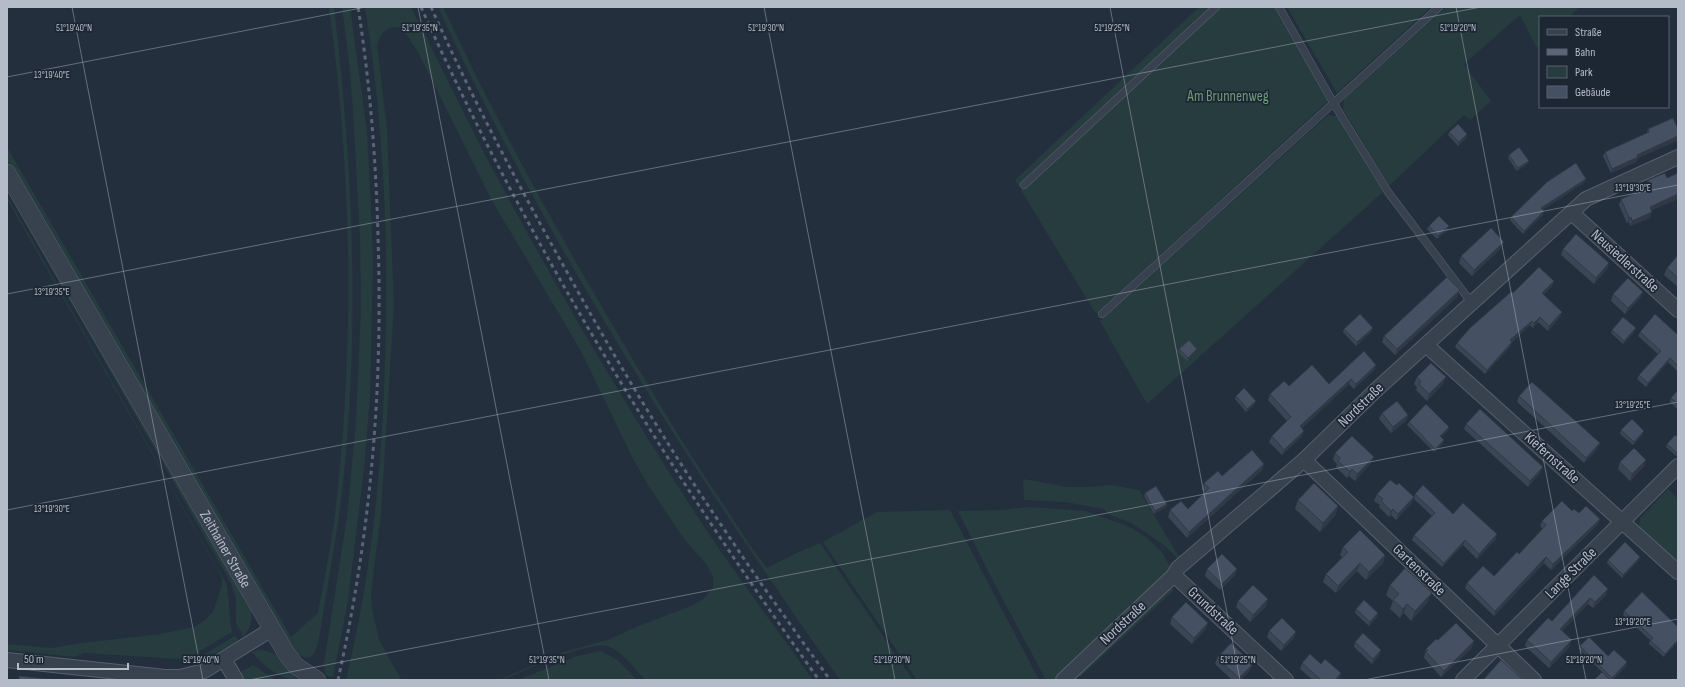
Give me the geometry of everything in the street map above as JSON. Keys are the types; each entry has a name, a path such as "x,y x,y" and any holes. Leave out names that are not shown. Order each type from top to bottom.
{"street":[{"name":"Nordstraße","path":"1063,680 1174,574 1178,568 1304,460 1376,390 1471,302 1586,199 1678,157"},
{"name":"Zeithainer Straße","path":"7,173 272,629 296,666 317,680"},
{"name":"Neusiedlerstraße","path":"1572,213 1678,310"},
{"name":"Kiefernstraße","path":"1426,345 1678,572"},
{"name":"Gartenstraße","path":"1304,460 1534,680"},
{"name":"Lange Straße","path":"1462,680 1678,466"},
{"name":"Grundstraße","path":"1174,574 1286,680"},
{"path":"7,660 165,677 180,677 204,671 272,629"},
{"path":"224,659 236,680"}],"lane":[{"path":"1024,185 1216,7"},
{"path":"1279,7 1334,104 1388,192 1471,302"},
{"path":"1102,314 1439,7"}],"green space":[{"path":"329,7 334,7 341,70 350,197 352,325 350,389 346,452 339,516 319,639 312,656 305,657 294,652 7,160 7,147 291,637 318,613 335,514 346,387 348,260 346,197 337,70"},
{"path":"342,7 350,7 367,131 373,263 370,397 364,469 348,601 333,677 328,676 325,673 324,663 347,517 356,422 361,307 360,239 353,111"},
{"path":"365,7 411,7 468,122 504,190 570,309 616,387 703,525 813,680 645,680 628,660 617,651 607,646 598,646 571,652 503,680 499,680 563,652 608,640 636,627 691,606 703,599 713,588 713,576 706,564 684,539 650,488 633,459 582,353 490,197 419,54 400,27 395,27 384,31 377,46 387,128 394,306 381,513 371,593 372,609 379,640 402,680 346,680 362,602 374,523 381,443 385,363 386,273 384,184 377,96"},
{"path":"438,7 443,7 494,111 548,213 606,314 675,430 751,547 767,568 820,543 913,680 840,680 729,518 675,436 623,352 573,268 526,182 480,95"},
{"path":"1199,7 1212,7 1019,187 1015,180"},
{"name":"Am Brunnenweg","path":"1220,7 1275,7 1328,101 1096,314 1021,190"},
{"path":"1287,7 1431,7 1337,93"},
{"path":"1446,7 1580,7 1570,16 1539,16 1539,46 1537,48 1520,15 1464,64 1491,101 1470,120 1464,115 1389,186 1343,109 1344,99"},
{"path":"1328,115 1337,116 1383,192 1147,404 1100,321"},
{"path":"7,186 251,608 251,623 243,636 236,623 236,598 231,583 7,190"},
{"path":"7,196 226,583 232,632 193,655 178,659 84,653 75,657 7,650 7,644 51,648 161,634 194,627 204,621 213,612 222,585 222,579 7,199"},
{"path":"1023,479 1068,487 1111,485 1139,490 1179,557 1177,558 1165,546 1131,523 1110,515 1104,509 1065,502 1024,500"},
{"path":"1668,489 1678,499 1678,563 1639,527 1640,518"},
{"path":"1027,507 1086,511 1130,527 1146,537 1161,551 1171,568 1055,680 1046,680 994,583 958,511 1000,510"},
{"path":"950,510 1039,680 917,680 823,542 877,512"},
{"path":"1172,588 1174,590 1080,677 1078,672 1165,590 1167,592"},
{"path":"235,636 238,639 237,641 218,652 200,659 186,662 205,654"},
{"path":"258,650 266,651 277,656 298,680 279,675 266,667 252,652"},
{"path":"601,651 619,661 637,680 518,680 577,656"},
{"path":"253,665 276,680 243,680 239,673"}],"building":[{"path":"1673,118 1678,129 1678,136 1637,155 1638,157 1612,169 1605,152 1649,132 1648,129"},
{"path":"1458,124 1467,134 1459,142 1449,132"},
{"path":"1519,147 1529,161 1518,168 1509,155"},
{"path":"1576,163 1586,179 1541,208 1544,211 1524,231 1511,217 1547,182"},
{"path":"1665,173 1667,178 1678,173 1678,194 1650,207 1652,212 1632,221 1631,217 1629,218 1621,199 1650,187 1648,180"},
{"path":"1439,216 1449,226 1438,236 1429,226"},
{"path":"1491,228 1504,242 1474,270 1461,256"},
{"path":"1576,234 1609,263 1596,278 1563,249"},
{"path":"1678,255 1678,278 1667,268"},
{"path":"1539,267 1554,281 1542,293 1562,312 1549,326 1540,317 1534,323 1532,321 1510,340 1512,342 1487,370 1457,343 1470,328 1512,291 1513,293"},
{"path":"1447,277 1460,290 1397,349 1384,336"},
{"path":"1628,278 1643,292 1628,308 1613,294"},
{"path":"1360,314 1373,328 1357,342 1344,329"},
{"path":"1655,314 1678,335 1678,366 1670,358 1648,383 1639,375 1661,351 1640,332"},
{"path":"1623,317 1636,328 1624,341 1612,330"},
{"path":"1189,340 1197,349 1188,358 1179,349"},
{"path":"1364,351 1376,365 1356,384 1351,379 1300,426 1304,431 1284,450 1272,436 1291,417 1270,394 1284,381 1289,386 1312,365 1329,384"},
{"path":"1431,363 1446,377 1429,394 1419,384 1421,381 1417,377"},
{"path":"1532,382 1600,443 1586,458 1519,396"},
{"path":"1244,388 1256,401 1247,409 1236,396"},
{"path":"1678,390 1678,404 1671,398"},
{"path":"1397,401 1408,415 1393,427 1382,413"},
{"path":"1426,404 1449,427 1440,436 1444,440 1435,449 1409,422"},
{"path":"1480,409 1543,467 1530,481 1466,424"},
{"path":"1632,419 1644,431 1634,442 1621,430"},
{"path":"1675,435 1678,437 1677,453 1667,444"},
{"path":"1352,436 1374,457 1357,474 1352,469 1350,472 1338,461 1340,458 1335,453"},
{"path":"1634,448 1646,460 1632,474 1620,462"},
{"path":"1252,450 1264,464 1189,532 1170,510 1181,501 1188,509 1209,488 1204,483 1218,471 1222,476"},
{"path":"1390,480 1397,485 1399,483 1414,497 1398,514 1393,509 1391,511 1381,501 1383,499 1377,494"},
{"path":"1314,483 1338,506 1323,523 1298,500"},
{"path":"1423,485 1453,514 1463,503 1497,534 1479,554 1465,540 1444,563 1414,535 1435,513 1415,494"},
{"path":"1156,486 1167,504 1155,511 1145,493"},
{"path":"1562,501 1572,511 1574,509 1579,513 1586,506 1600,519 1553,564 1546,557 1495,611 1467,583 1483,566 1494,576 1517,552 1519,554 1546,525 1542,521"},
{"path":"1360,530 1385,555 1369,572 1360,563 1338,586 1326,574 1348,552 1343,547"},
{"path":"1625,542 1640,557 1623,575 1608,560"},
{"path":"1222,554 1237,569 1222,584 1207,569"},
{"path":"1405,568 1432,593 1415,611 1407,604 1403,609 1393,600 1399,594 1390,585"},
{"path":"1594,575 1608,589 1595,602 1590,598 1560,629 1572,640 1551,662 1527,640 1548,618 1552,621"},
{"path":"1253,585 1268,599 1253,615 1238,601"},
{"path":"1642,592 1678,627 1678,640 1665,654 1650,640 1653,638 1624,611"},
{"path":"1364,600 1378,613 1370,622 1356,609"},
{"path":"1186,602 1208,623 1194,638 1172,617"},
{"path":"1282,618 1296,632 1284,645 1269,631"},
{"path":"1456,623 1474,641 1444,671 1426,652 1428,650 1426,649"},
{"path":"1363,633 1381,650 1373,659 1355,642"},
{"path":"1589,637 1608,656 1614,650 1627,662 1612,678 1580,646"},
{"path":"1231,643 1253,664 1239,678 1217,658"},
{"path":"1310,654 1321,664 1325,659 1341,673 1335,680 1321,680 1302,663"},
{"path":"1501,660 1523,680 1483,680"},
{"path":"1602,672 1610,680 1594,680"},
{"path":"19,676 58,680 19,680"}],"railway":[{"path":"338,680 359,570 366,515 372,460 378,350 379,294 376,179 369,93 358,7"},
{"path":"421,7 463,96 507,183 554,269 603,353 654,437 708,519 819,680"},
{"path":"431,7 476,102 508,164 618,361 703,498 764,588 830,680"}]}
